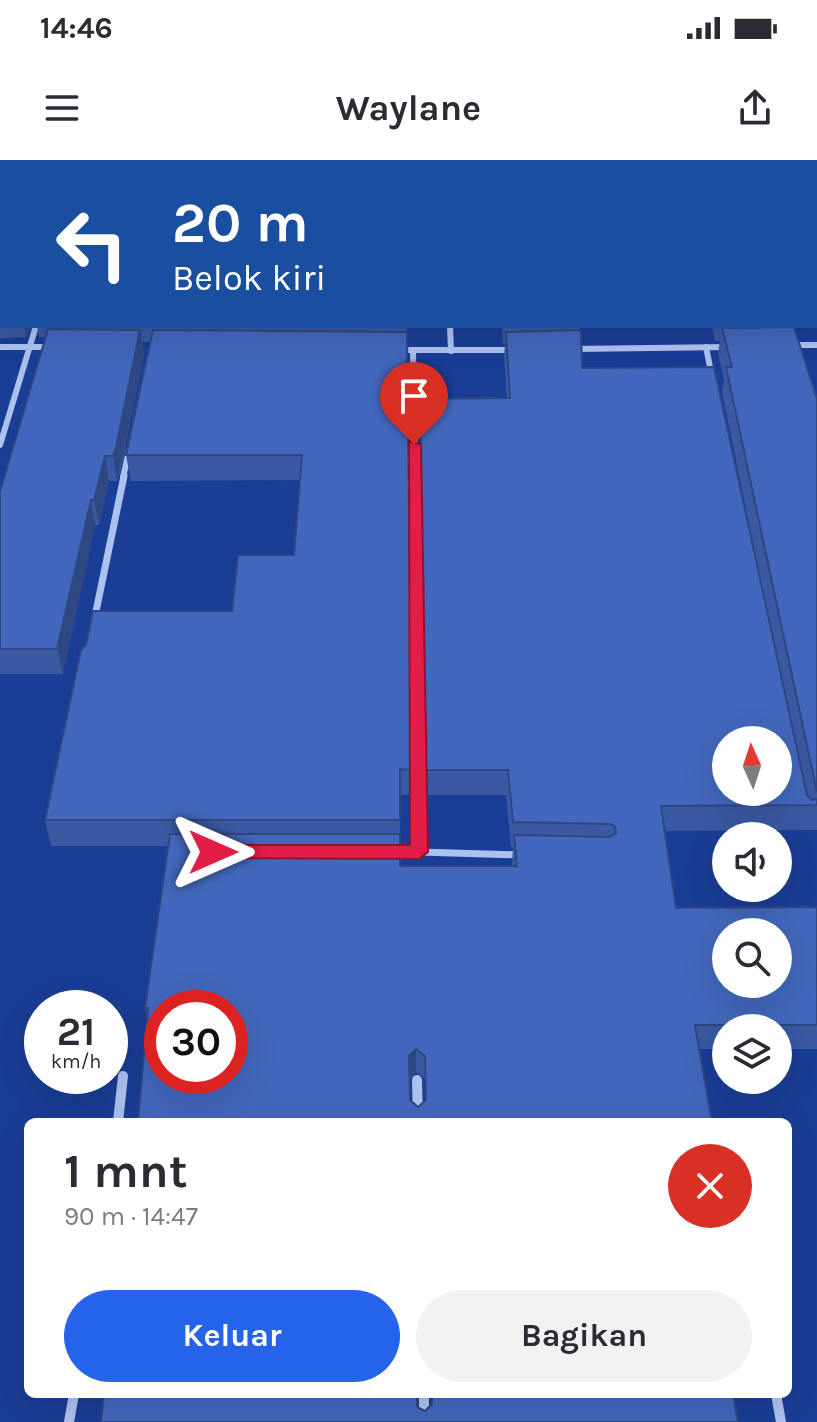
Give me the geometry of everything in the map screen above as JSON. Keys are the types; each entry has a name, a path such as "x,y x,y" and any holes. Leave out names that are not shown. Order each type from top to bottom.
{"street":[{"path":"0,445 35,328"},
{"path":"450,328 451,351"},
{"path":"785,346 817,345"},
{"path":"563,349 738,346"},
{"path":"0,347 59,347"},
{"path":"706,347 716,393"},
{"path":"382,350 515,350"},
{"path":"413,350 419,852"},
{"path":"94,624 130,443"},
{"path":"372,852 532,855"},
{"path":"417,1080 418,1118"},
{"path":"118,1118 121,1094"},
{"path":"69,1422 73,1398"},
{"path":"424,1398 424,1422"},
{"path":"777,1398 781,1422"}],"building":[{"path":"722,328 794,328 817,399 817,792 726,367 732,367"},
{"path":"48,329 140,330 116,447 113,456 105,456 94,500 91,500 57,649 0,649 0,492"},
{"path":"153,330 407,332 412,770 400,769 400,820 45,820 81,650 86,645 93,611 232,611 238,555 294,555 302,455 126,455"},
{"path":"581,330 582,368 714,367 807,795 812,800 817,799 817,805 792,805 792,726 712,726 712,806 661,806 676,908 817,907 817,1025 792,1025 792,1014 712,1014 712,1025 695,1025 711,1118 138,1118 144,1054 144,1094 248,1094 248,990 148,990 170,834 400,834 400,866 517,866 514,835 610,837 616,833 615,826 610,824 513,822 508,770 425,770 420,399 510,398 506,332","holes":["416,1049 425,1056 426,1100 418,1107 410,1100 409,1056"]},
{"path":"104,1398 417,1398 417,1407 425,1411 432,1404 432,1398 734,1398 738,1422 101,1422"}],"route":[{"path":"213,852 419,852 414,444"}]}
